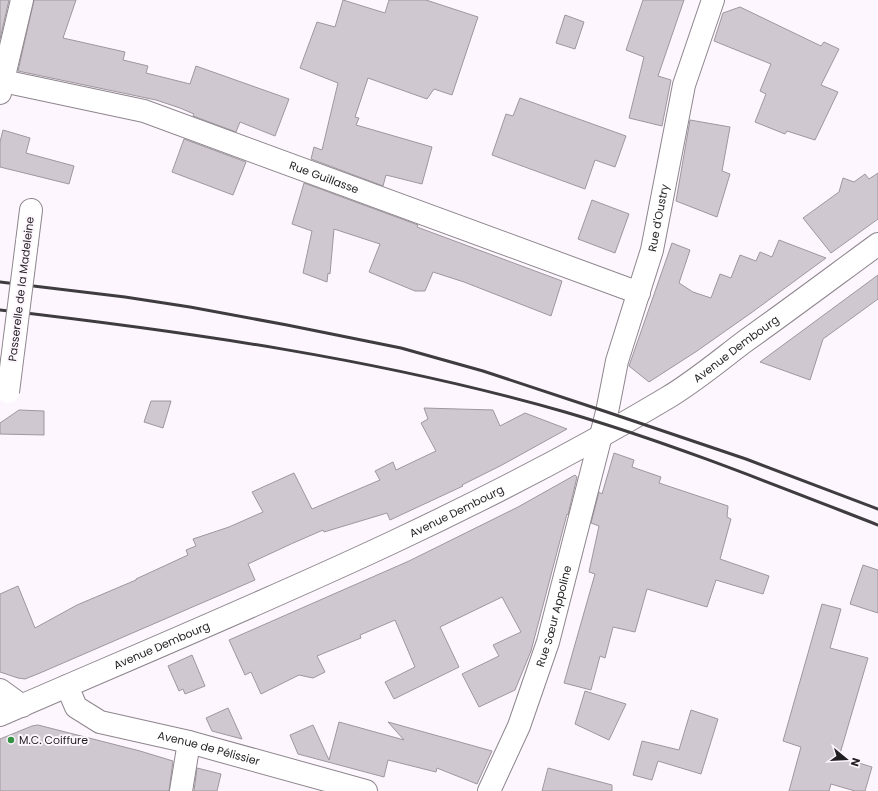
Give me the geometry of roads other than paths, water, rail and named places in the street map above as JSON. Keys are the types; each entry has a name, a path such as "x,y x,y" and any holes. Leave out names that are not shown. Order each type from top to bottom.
{"street":[{"path":"1,87 22,0"},
{"name":"Rue d'Oustry","path":"600,436 617,361 652,250 684,86 714,0"},
{"name":"Rue Guillasse","path":"1,87 144,111 639,293"},
{"name":"Passerelle de la Madeleine","path":"8,392 31,210"},
{"name":"Avenue Dembourg","path":"0,715 323,575 472,504 600,436 682,388 878,244"},
{"name":"Rue Sœur Appoline","path":"489,791 519,726 548,642 600,436"},
{"name":"Avenue de Pélissier","path":"67,686 76,707 100,722 189,742 366,791"},
{"path":"0,690 22,706"},
{"path":"181,791 189,742"}],"railway":[{"path":"0,282 125,297 190,307 401,348 483,371 607,412 746,459 878,509"},
{"path":"0,310 142,328 284,349 355,362 495,393 565,412 644,437 723,465 878,525"}],"place":[{"name":"M.C. Coiffure","path":"11,740"}]}
